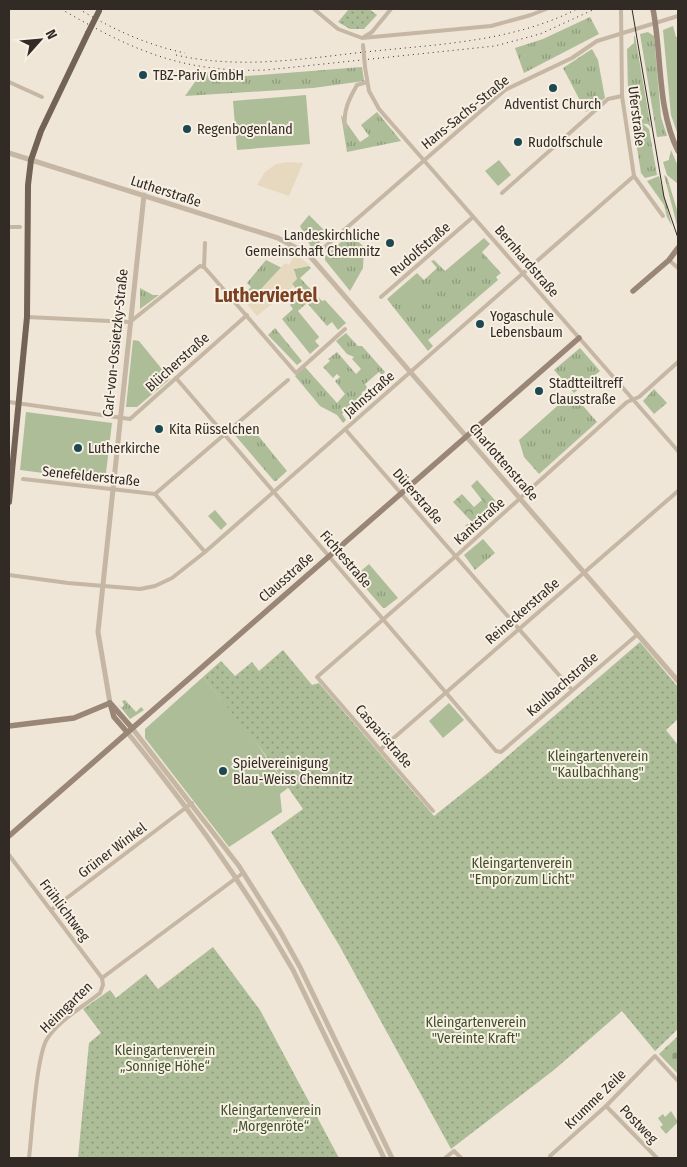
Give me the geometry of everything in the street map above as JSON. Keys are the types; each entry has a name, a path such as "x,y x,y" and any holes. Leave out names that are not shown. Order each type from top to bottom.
{"main road":[{"path":"653,9 665,116 678,151"},
{"path":"9,502 27,317 28,184 31,160 41,131 100,10"},
{"path":"633,291 672,262 678,248"},
{"name":"Clausstraße","path":"9,836 579,338"},
{"path":"9,726 74,718 110,703"},
{"name":"Carl-von-Ossietzky-Straße","path":"110,703 130,730"}],"street":[{"path":"314,9 338,29 362,38 491,26 546,9"},
{"path":"362,38 372,32 391,9"},
{"name":"Uferstraße","path":"621,9 622,96 634,176 663,216"},
{"name":"Hans-Sachs-Straße","path":"312,258 506,90 572,58 597,41 678,16"},
{"name":"Bernhardstraße","path":"362,38 367,82 372,98 379,109 678,451"},
{"path":"9,82 42,97"},
{"path":"345,127 344,115 350,97 357,85 367,82"},
{"path":"502,192 608,99 622,96"},
{"name":"Lutherstraße","path":"9,153 278,238 312,258"},
{"name":"Jahnstraße","path":"9,575 134,589 155,586 172,578 274,492 634,176"},
{"name":"Carl-von-Ossietzky-Straße","path":"110,703 99,649 98,632 101,586 144,195"},
{"name":"Rudolfstraße","path":"381,298 474,217"},
{"path":"9,227 20,227"},
{"path":"204,243 204,266 296,373 345,329"},
{"name":"Charlottenstraße","path":"312,258 678,681"},
{"path":"672,262 678,268"},
{"path":"27,317 130,322 197,268 204,266"},
{"name":"Blücherstraße","path":"119,418 125,419 133,416 247,316"},
{"name":"Kantstraße","path":"317,677 456,556 627,402 633,400 678,362"},
{"name":"Fichtestraße","path":"176,378 496,750 501,752"},
{"path":"225,435 288,380"},
{"path":"9,402 119,418"},
{"name":"Dürerstraße","path":"345,429 572,690"},
{"name":"Senefelderstraße","path":"23,479 155,494 225,435"},
{"name":"Reineckerstraße","path":"381,749 678,491"},
{"path":"155,494 205,552"},
{"name":"Kaulbachstraße","path":"501,752 638,634"},
{"name":"Casparistraße","path":"317,677 433,811"},
{"name":"Carl-von-Ossietzky-Straße","path":"130,730 192,803 243,873 283,936 300,967 392,1158"},
{"name":"Carl-von-Ossietzky-Straße","path":"130,730 237,877 276,940 293,970 384,1158"},
{"path":"186,807 192,803"},
{"name":"Grüner Winkel","path":"51,910 186,807"},
{"name":"Frühlichtweg","path":"9,855 102,978"},
{"path":"237,877 243,873"},
{"name":"Heimgarten","path":"29,1158 40,1064 46,1042 59,1026 100,993 103,985 102,978 237,877"},
{"path":"276,940 283,936"},
{"name":"Krumme Zeile","path":"550,1158 606,1106 655,1056 678,1082"},
{"path":"342,1072 349,1068"},
{"name":"Postweg","path":"606,1106 656,1158"},
{"path":"445,1158 454,1151 461,1158"}],"green space":[{"path":"349,9 369,9 377,15 364,29 350,29 338,22"},
{"path":"590,17 599,34 524,73 515,48 543,39"},
{"path":"673,26 676,37 678,37 678,135 671,115 663,30"},
{"path":"648,32 654,36 661,117 667,136 657,137 640,34"},
{"path":"634,36 651,128 648,124 632,123 628,91 627,49 634,43"},
{"path":"592,49 598,60 605,98 586,112 563,68"},
{"path":"362,67 364,81 313,88 185,96 202,72 247,76"},
{"path":"306,95 310,144 237,150 233,101"},
{"path":"377,112 401,141 347,152 341,115 360,142 369,136 361,125"},
{"path":"633,123 642,123 649,129 657,175 645,178 641,173"},
{"path":"671,150 678,166 678,184 667,175 663,162 669,160"},
{"path":"499,160 511,175 498,186 485,171"},
{"path":"664,175 667,177 678,213 678,229"},
{"path":"659,176 672,226 664,205 647,181"},
{"path":"309,215 329,235 312,249 300,226"},
{"path":"350,234 364,247 363,268 350,291 325,260 325,256"},
{"path":"484,238 490,244 482,252 501,273 496,277 498,280 428,340 433,346 428,351 387,299 417,273 424,280 437,268 431,261 434,260 445,271"},
{"path":"266,260 282,268 247,304 241,297 251,287 247,283"},
{"path":"309,266 311,268 300,278 322,301 325,300 346,323 338,330 332,322 327,326 307,303 298,311 319,337 315,341 319,346 310,354 282,319 293,309 290,305 301,294 292,284 294,269"},
{"path":"411,283 414,284 417,299 422,300 419,307 410,310 406,308 400,295 404,286"},
{"path":"140,288 153,295 159,295 140,309"},
{"path":"307,323 319,337 308,347 298,335 298,331"},
{"path":"275,328 302,361 297,365 268,335"},
{"path":"346,333 358,346 362,346 385,372 382,375 379,372 365,384 368,389 362,392 361,398 342,414 346,420 343,423 337,415 320,406 295,376 305,367 337,403 345,394 335,381 340,377 337,374 333,378 323,367 330,361 328,359 337,352 356,374 361,369 352,359 354,357 347,354 336,341"},
{"path":"133,340 139,341 170,379 137,407 126,407"},
{"path":"580,348 600,371 574,393 554,370"},
{"path":"654,389 667,403 654,414 643,401"},
{"path":"572,393 597,422 539,474 524,457 519,440"},
{"path":"26,412 112,423 105,481 20,470"},
{"path":"243,426 247,431 252,428 287,471 276,481 234,434"},
{"path":"477,480 501,507 478,527 474,523 466,530 468,527 465,526 471,521 453,502 462,494 474,507 482,500 471,486"},
{"path":"215,510 227,524 221,530 208,516"},
{"path":"483,539 495,553 475,570 464,555"},
{"path":"369,564 398,598 385,608 355,576"},
{"path":"640,642 678,687 678,719 666,730 678,745 678,1029 655,1051 622,1011 554,1070 451,1149 339,945 271,832 303,809 264,753 203,677 221,661 235,676 252,662 259,671 283,650 312,685 319,683 434,816 488,773"},
{"name":"Spielvereinigung Blau-Weiss Chemnitz","path":"203,677 252,737 288,788 280,794 282,812 229,847 145,738 145,729"},
{"path":"125,700 136,712 141,707 144,710 130,719 118,704 122,708 124,705 122,701"},
{"path":"449,703 464,720 443,738 429,721"},
{"name":"Kleingartenverein „Sonnige Höhe“","path":"213,947 260,1010 339,1158 78,1158 89,1043 101,1033 83,1009 110,990 116,998 146,974 158,989"},
{"path":"678,1036 678,1074 659,1054"},
{"path":"671,1111 678,1122 666,1134 660,1127 663,1125 658,1118 663,1114 665,1117"}],"shaded area":[{"path":"287,162 303,163 289,196 257,185 265,172 276,164"},
{"path":"295,254 310,265 294,269 297,279 292,284 294,286 257,316 247,304 285,263 289,265"}],"tram line":[{"path":"632,9 664,197 678,238"}],"railway":[{"path":"61,9 111,36 159,56 209,68 236,70 266,70 495,46 540,34 595,9"},
{"path":"79,9 130,36 157,46 185,53"},
{"path":"176,55 225,62 275,61 452,43 503,35 553,20 577,9"}],"place":[{"name":"TBZ-Pariv GmbH","path":"143,75"},
{"name":"Adventist Church","path":"553,88"},
{"name":"Regenbogenland","path":"187,129"},
{"name":"Rudolfschule","path":"518,142"},
{"name":"Landeskirchliche Gemeinschaft Chemnitz","path":"390,243"},
{"name":"Yogaschule Lebensbaum","path":"480,324"},
{"name":"Stadtteiltreff Clausstraße","path":"539,391"},
{"name":"Kita Rüsselchen","path":"159,429"},
{"name":"Lutherkirche","path":"78,448"},
{"name":"Spielvereinigung Blau-Weiss Chemnitz","path":"223,771"}],"district":[{"name":"Lutherviertel","path":"266,295"}],"park label":[{"name":"Kleingartenverein \"Kaulbachhang\"","path":"598,764"},
{"name":"Kleingartenverein \"Empor zum Licht\"","path":"522,872"},
{"name":"Kleingartenverein \"Vereinte Kraft\"","path":"476,1030"},
{"name":"Kleingartenverein „Morgenröte“","path":"271,1118"}]}
